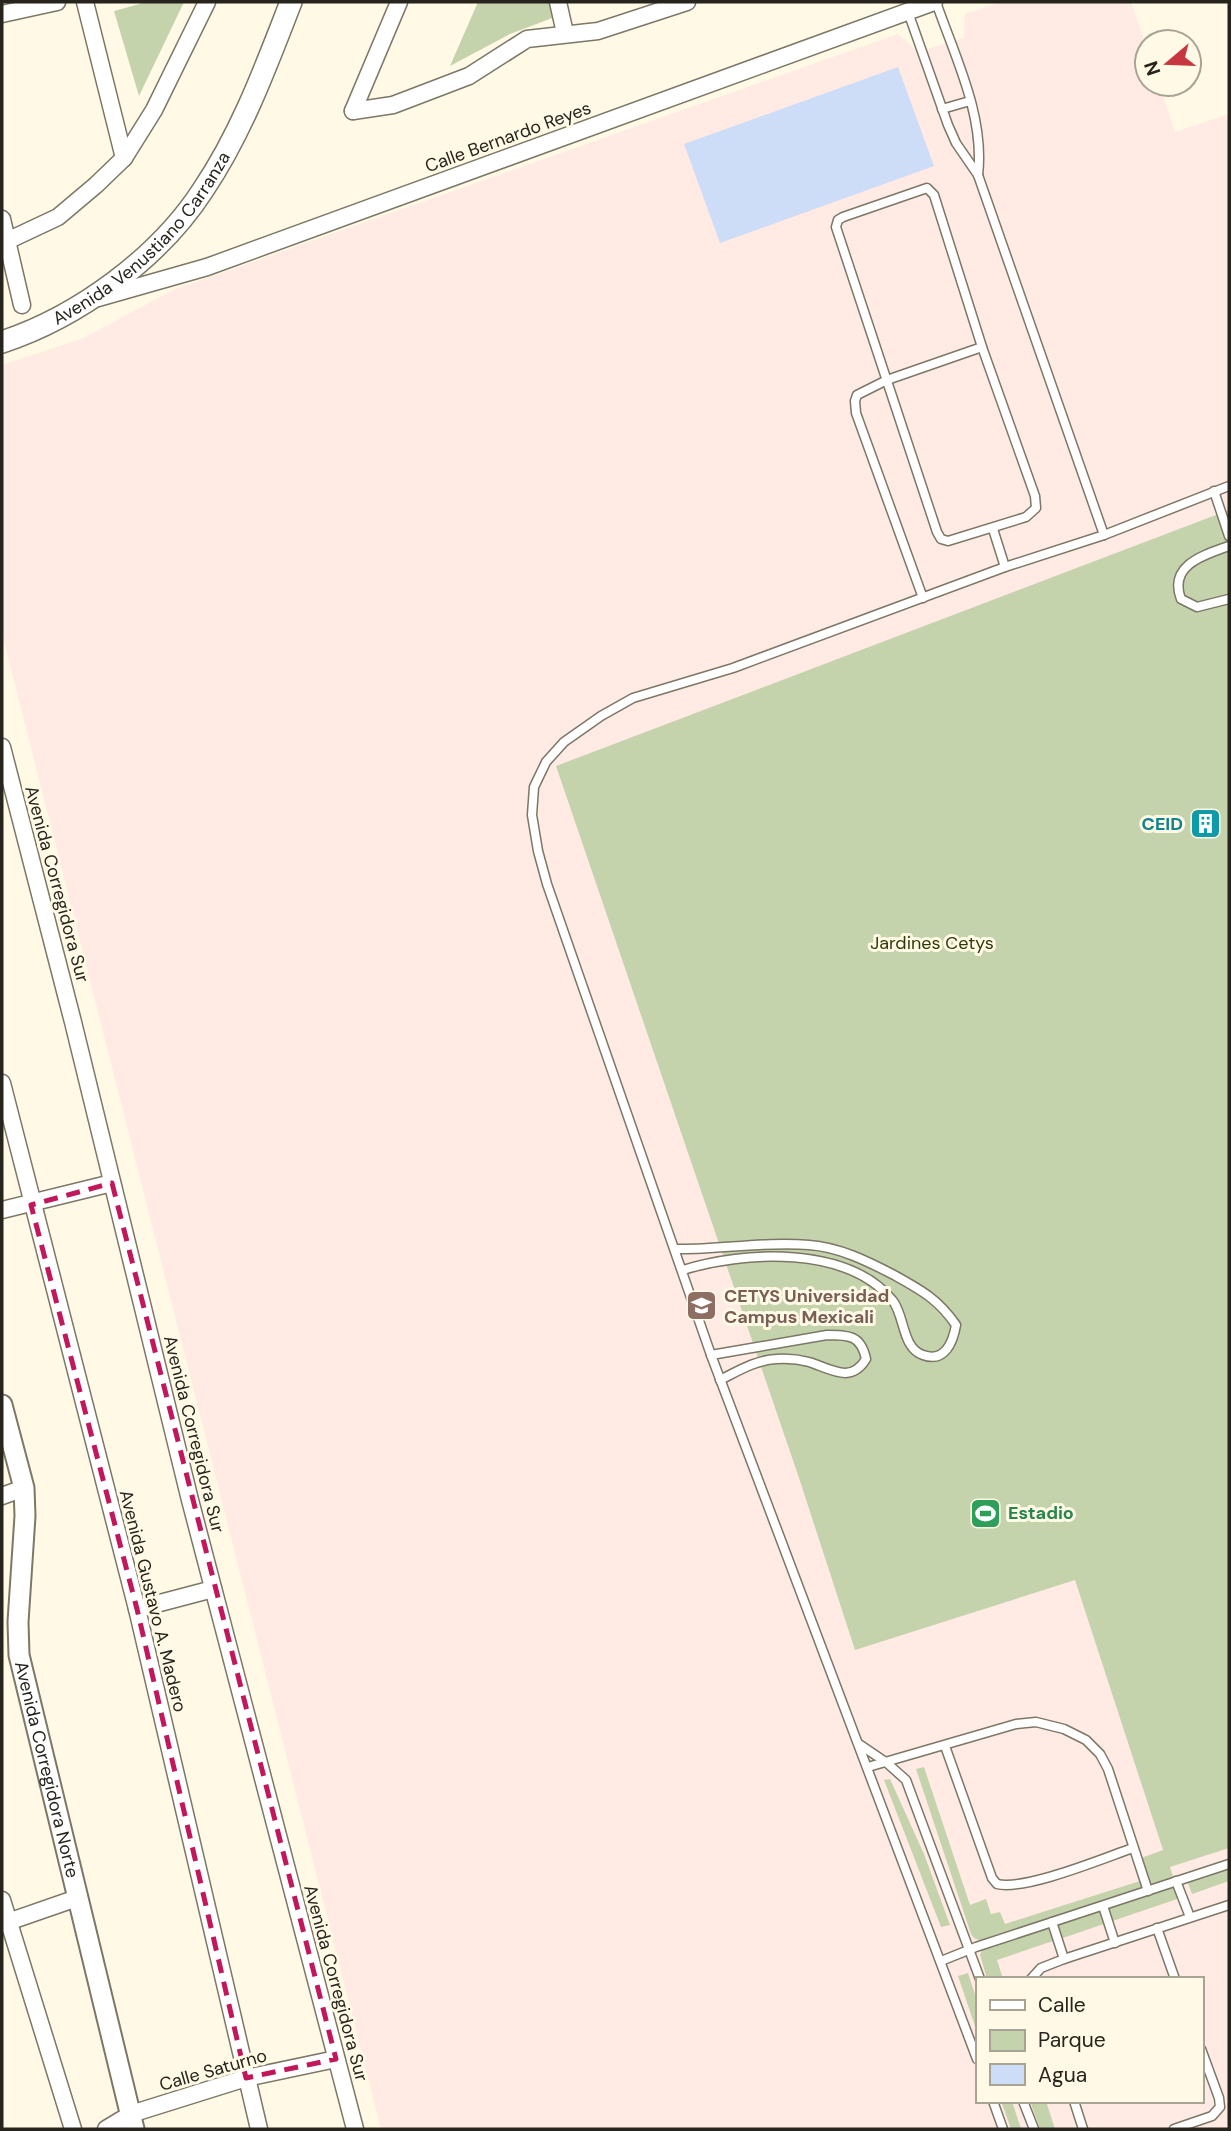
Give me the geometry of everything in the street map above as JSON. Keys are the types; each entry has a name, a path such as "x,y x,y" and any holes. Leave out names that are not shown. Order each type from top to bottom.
{"main road":[{"name":"Avenida Venustiano Carranza","path":"2,342 92,299 139,261 186,213 224,156 252,101 291,2"},
{"name":"Avenida Venustiano Carranza","path":"252,101 272,71 303,2"}],"street":[{"path":"2,14 57,2"},
{"path":"85,2 124,158"},
{"path":"7,241 58,217 96,186 124,158 153,110 207,2"},
{"path":"399,2 353,111 393,105 470,76 527,39 598,31 687,2"},
{"path":"558,2 565,33"},
{"name":"Calle Bernardo Reyes","path":"92,299 207,267 924,5"},
{"path":"2,219 22,305"},
{"name":"Avenida Corregidora Sur","path":"2,747 6,781 112,1183 213,1589 355,2129"},
{"name":"Avenida Gustavo A. Madero","path":"2,1083 31,1205 137,1609 259,2129"},
{"path":"2,1210 112,1183"},
{"name":"Avenida Corregidora Norte","path":"2,1405 24,1488 19,1655 132,2122"},
{"path":"2,1496 24,1488"},
{"path":"137,1609 213,1589"},
{"path":"5,1923 77,1898"},
{"path":"2,1900 5,1923 73,2129"},
{"name":"Calle Saturno","path":"106,2129 132,2122 246,2078 336,2059"}],"lane":[{"path":"924,5 970,101 979,128 978,176"},
{"path":"924,5 942,109 956,143 978,176 1104,535"},
{"path":"942,109 970,101"},
{"path":"922,189 932,190 982,347 1035,496 1035,508 1026,517 993,529 956,540 941,538 887,380 836,227 838,220 843,217 922,189"},
{"path":"923,598 855,409 857,395 887,380 982,347"},
{"path":"976,2056 711,1356 547,884 532,815 534,788 546,762 564,742 585,726 633,698 733,668 1005,567 1104,535 1229,486"},
{"path":"1214,491 1229,536"},
{"path":"993,529 1005,567"},
{"path":"1229,546 1192,563 1181,572 1177,581 1181,599 1197,607 1207,607 1229,599"},
{"path":"675,1249 704,1250 768,1244 810,1245 846,1252 923,1291 943,1306 956,1325 954,1341 946,1352 936,1356 924,1356 914,1350 894,1303 878,1286 858,1273 819,1261 754,1256 704,1263 682,1270"},
{"path":"711,1356 837,1335 856,1339 864,1348 866,1359 861,1368 852,1373 838,1373 793,1359 774,1359 754,1363 720,1380"},
{"path":"868,1767 945,1746 1000,1727 1037,1722 1073,1733 1094,1747 1104,1760 1148,1891"},
{"path":"859,1744 906,1780 979,1977"},
{"path":"945,1746 992,1878 998,1884 1008,1886 1040,1879 1133,1847"},
{"path":"941,1961 1229,1864"},
{"path":"1176,1881 1190,1917"},
{"path":"1033,1977 1041,1968 1064,1959 1229,1905"},
{"path":"1103,1906 1115,1943"},
{"path":"1052,1923 1064,1959"},
{"path":"1157,1928 1174,1977"},
{"path":"1174,2129 1212,2116 1220,2107 1203,2054"},
{"path":"994,2103 1003,2129"},
{"path":"1024,2103 1034,2129"},
{"path":"1075,2103 1083,2129"}],"highlighted area":[{"path":"112,1183 336,2059 246,2078 137,1609 31,1205"}],"shaded area":[{"name":"CETYS Universidad Campus Mexicali","path":"1001,2 1131,2 1140,28 1133,28 1133,98 1164,98 1175,132 1229,114 1229,2129 381,2129 2,633 2,365 84,338 173,290 898,34 918,52 964,38 965,14"}],"green space":[{"path":"147,2 184,2 139,96 114,11"},
{"path":"478,2 552,2 555,17 510,34 450,66"},
{"name":"Jardines Cetys","path":"1229,510 1229,1848 1170,1867 1174,1880 1047,1924 1053,1941 997,1960 1002,1977 986,1977 980,1955 985,1943 971,1934 916,1769 924,1767 970,1905 986,1899 991,1914 1000,1912 1005,1924 1140,1881 1133,1861 1163,1850 1075,1580 855,1650 556,766"},
{"path":"890,1779 924,1854 950,1925 941,1927 884,1780"},
{"path":"1229,1864 1229,1881 1192,1894 1186,1878"},
{"path":"1176,1881 1183,1897 1057,1940 1052,1923"},
{"path":"968,1973 976,1998 976,2029 958,1976"},
{"path":"1002,2103 1013,2103 1021,2129 1011,2129"},
{"path":"1031,2103 1047,2103 1055,2129 1040,2129"}],"water":[{"path":"898,67 934,166 720,243 684,144"}],"place":[{"name":"CEID","path":"1206,824"},
{"name":"CETYS Universidad Campus Mexicali","path":"701,1306"},
{"name":"Estadio","path":"985,1513"}]}
